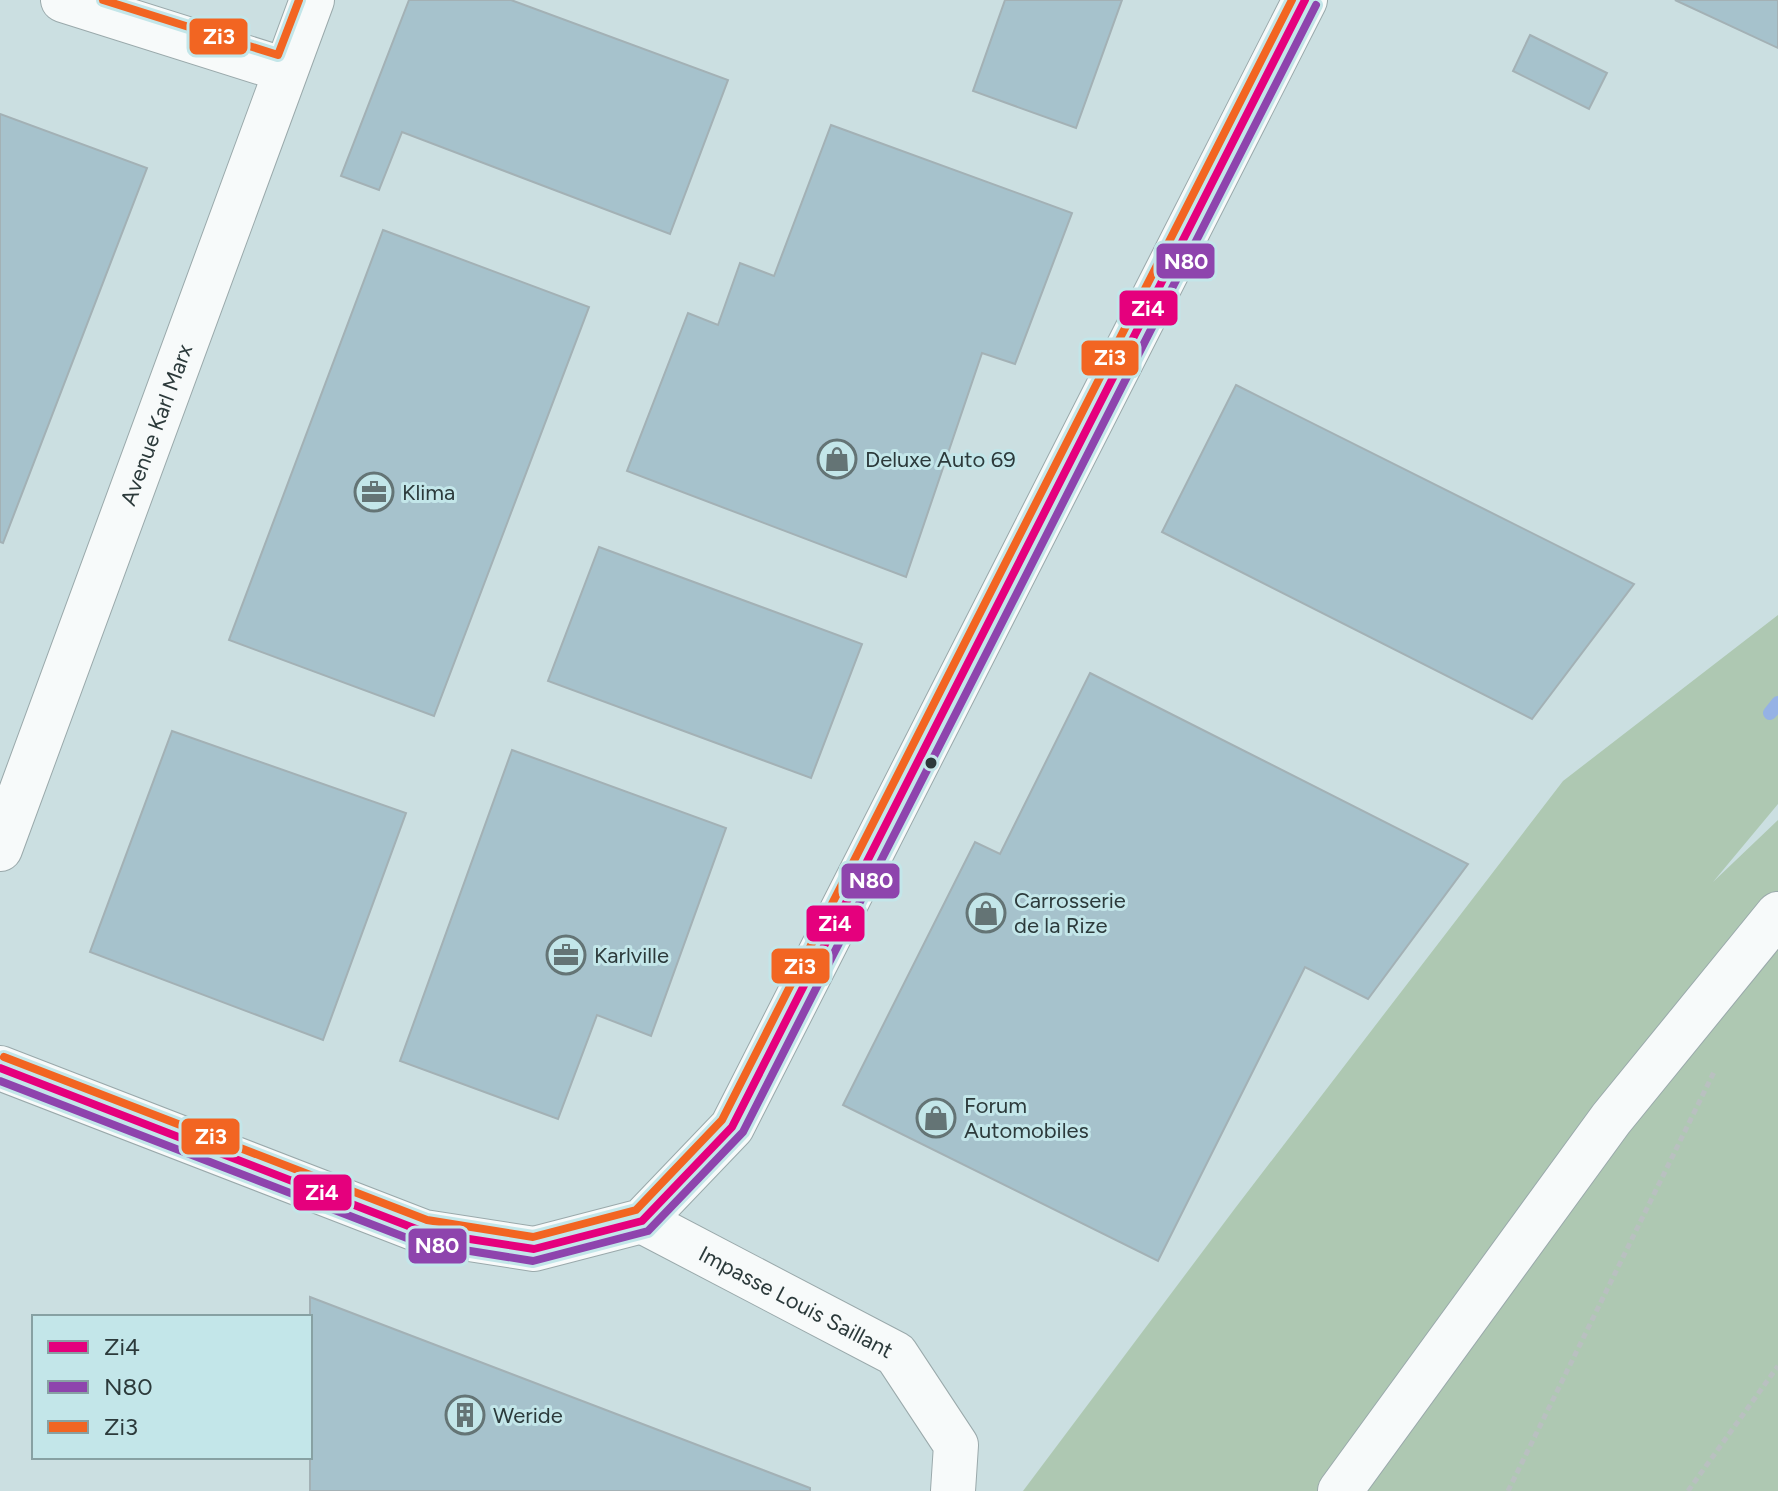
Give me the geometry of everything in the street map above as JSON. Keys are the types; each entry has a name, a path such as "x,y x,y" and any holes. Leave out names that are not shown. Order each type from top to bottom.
{"street":[{"path":"63,0 285,70"},
{"name":"Avenue Karl Marx","path":"0,849 312,0"},
{"path":"0,1068 424,1232 534,1249 642,1221 732,1127 1305,0"},
{"path":"1340,1491 1611,1119 1778,914"},
{"name":"Impasse Louis Saillant","path":"642,1221 896,1354 956,1445 953,1491"}],"path":[{"path":"1508,1491 1716,1068"},
{"path":"1688,1491 1778,1366"}],"green space":[{"path":"1778,615 1778,804 1713,882 1778,820 1778,1491 1023,1491 1563,781"}],"building":[{"path":"409,0 511,0 728,80 670,234 402,132 379,190 341,176"},
{"path":"1005,0 1122,0 1076,128 973,91"},
{"path":"1675,0 1778,0 1778,48"},
{"path":"1530,35 1607,73 1589,109 1513,71"},
{"path":"0,114 147,168 3,543 0,542"},
{"path":"831,125 1072,213 1015,364 982,353 906,577 627,471 688,313 718,325 740,263 774,276"},
{"path":"383,230 589,307 434,716 229,640"},
{"path":"1236,385 1634,584 1532,719 1162,532"},
{"path":"599,547 862,644 811,778 548,681"},
{"path":"1090,673 1468,864 1368,999 1305,967 1158,1261 843,1105 975,842 1000,854"},
{"path":"172,731 406,813 323,1040 90,952"},
{"path":"512,750 726,828 651,1036 597,1015 558,1119 400,1061"},
{"name":"Weride","path":"310,1297 810,1488 810,1491 310,1491"}],"waterway":[{"path":"1770,713 1778,703"}],"transit line":[{"name":"Zi3","path":"103,0 278,55 299,0"},
{"name":"Zi3","path":"4,1057 427,1220 533,1237 636,1210 722,1120 1292,0"},
{"name":"Zi4","path":"0,1068 424,1232 534,1249 642,1221 732,1127 1305,0"},
{"name":"N80","path":"0,1081 420,1243 533,1261 648,1231 743,1132 1316,5"}],"place":[{"name":"Deluxe Auto 69","path":"837,459"},
{"name":"Klima","path":"374,492"},
{"name":"Carrosserie de la Rize","path":"986,913"},
{"name":"Karlville","path":"566,955"},
{"name":"Forum Automobiles","path":"936,1118"},
{"name":"Weride","path":"465,1415"}]}
